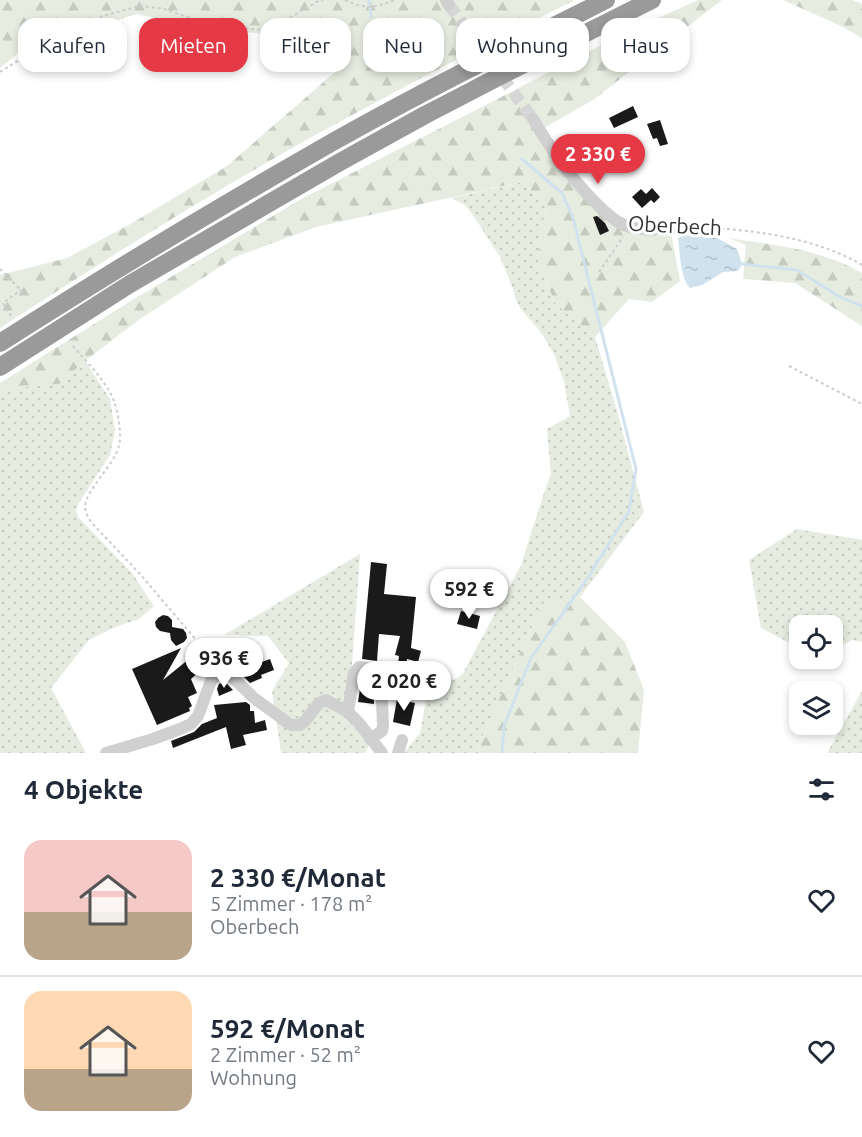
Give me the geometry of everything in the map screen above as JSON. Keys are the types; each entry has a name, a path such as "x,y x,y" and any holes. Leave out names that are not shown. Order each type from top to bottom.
{"highway":[{"path":"0,343 172,235 333,142 495,55 606,0"},
{"path":"0,367 130,284 340,162 446,104 652,0"}],"street":[{"name":"Oberbech","path":"532,119 556,158 586,195 618,223 648,229 680,227"},
{"path":"348,712 354,673 359,667 376,669 381,673 383,726 382,731 370,739"},
{"path":"106,753 153,740 191,724 198,716 212,678 221,673 229,674 254,698 291,725 300,725 319,703 327,700 348,712 382,753"}],"path":[{"path":"0,72 67,30 103,16 139,6 239,28 265,30 273,28 322,0"},
{"path":"345,0 359,6 375,8 395,0"},
{"path":"599,272 629,227"},
{"name":"Oberbech","path":"680,227 730,229 813,243 845,254 862,265"},
{"path":"0,269 23,291 3,303 11,316"},
{"path":"0,277 5,275"},
{"path":"73,346 109,389 120,433 120,444 115,456 85,504 86,513 91,522 140,574 203,648 221,673"},
{"path":"789,366 862,404"}],"green space":[{"path":"0,0 575,0 540,18 456,18 456,61 444,67 444,18 363,18 363,72 434,72 235,181 164,223 0,328 0,275 67,258 134,222 227,166 335,72 351,72 351,18 260,18 260,34 248,32 248,18 155,18 137,14 124,18 18,18 18,54 0,68"},
{"path":"698,0 722,0 690,25 690,18 658,18"},
{"path":"783,0 853,0 862,4 862,38 843,27"},
{"path":"601,45 601,72 629,72 593,100 535,133 616,226 671,233 680,281 652,302 629,299 595,337 555,303 537,258 546,206 522,182 316,227 235,257 140,319 59,384 0,389 0,383 134,299 303,198 549,72 589,72 589,51"},
{"path":"522,182 546,206 537,258 555,303 595,337 644,512 580,597 542,604 478,746 480,753 404,753 420,733 427,695 462,675 521,565 551,474 547,429 570,416 564,381 553,352 540,331 521,309 500,257 473,215 465,205 451,198"},
{"path":"728,238 814,253 862,273 862,326 795,283 743,279 746,245"},
{"path":"85,361 110,399 115,430 110,455 79,503 76,509 78,517 132,573 154,606 139,619 89,640 51,688 86,753 0,753 0,389 59,384"},
{"path":"797,529 862,540 862,642 852,640 843,645 843,615 789,615 789,643 761,628 749,560"},
{"path":"360,554 352,664 346,710 371,741 365,753 281,753 272,691 289,663 268,636 224,635"},
{"path":"580,597 625,642 644,690 638,753 480,753 478,746 542,604"},
{"path":"862,691 862,753 827,753 837,735 843,735 843,725"}],"water":[{"path":"684,235 717,238 737,249 742,264 738,271 723,272 702,285 690,288 684,278 680,257 678,238"}],"building":[{"path":"633,106 638,117 614,128 609,118"},
{"path":"660,120 668,144 660,146 657,138 653,139 647,124"},
{"path":"652,188 660,197 654,203 651,200 642,208 632,197 641,189 646,194"},
{"path":"597,216 605,223 609,231 600,235 593,217"},
{"path":"371,562 387,564 384,594 416,597 411,648 421,651 418,662 407,659 404,693 393,691 399,656 395,655 400,636 379,634 377,661 362,659"},
{"path":"461,611 480,616 477,629 457,624"},
{"path":"163,615 172,620 172,627 183,629 187,638 184,642 176,646 171,640 170,633 160,631 156,627 155,622"},
{"path":"181,648 163,680 194,655 203,658 204,667 191,679 197,693 188,697 192,706 189,708 190,711 157,725 132,669"},
{"path":"251,652 256,664 270,659 274,670 250,683 242,675 236,659"},
{"path":"362,676 373,677 374,704 358,702"},
{"path":"225,682 233,690 219,696 217,689 219,684"},
{"path":"397,699 415,703 410,726 393,722"},
{"path":"246,702 250,705 250,711 254,711 255,723 265,720 267,730 243,735 246,745 231,749 226,727 173,748 171,741 194,732 202,724 217,718 214,705"}],"waterway":[{"path":"369,0 371,17"},
{"path":"502,753 504,726 531,658 587,579 629,511 636,469 573,218 562,193 522,159"},
{"path":"742,264 797,270 840,297 862,306"}],"tunnel":[{"path":"449,5 533,119"}]}
